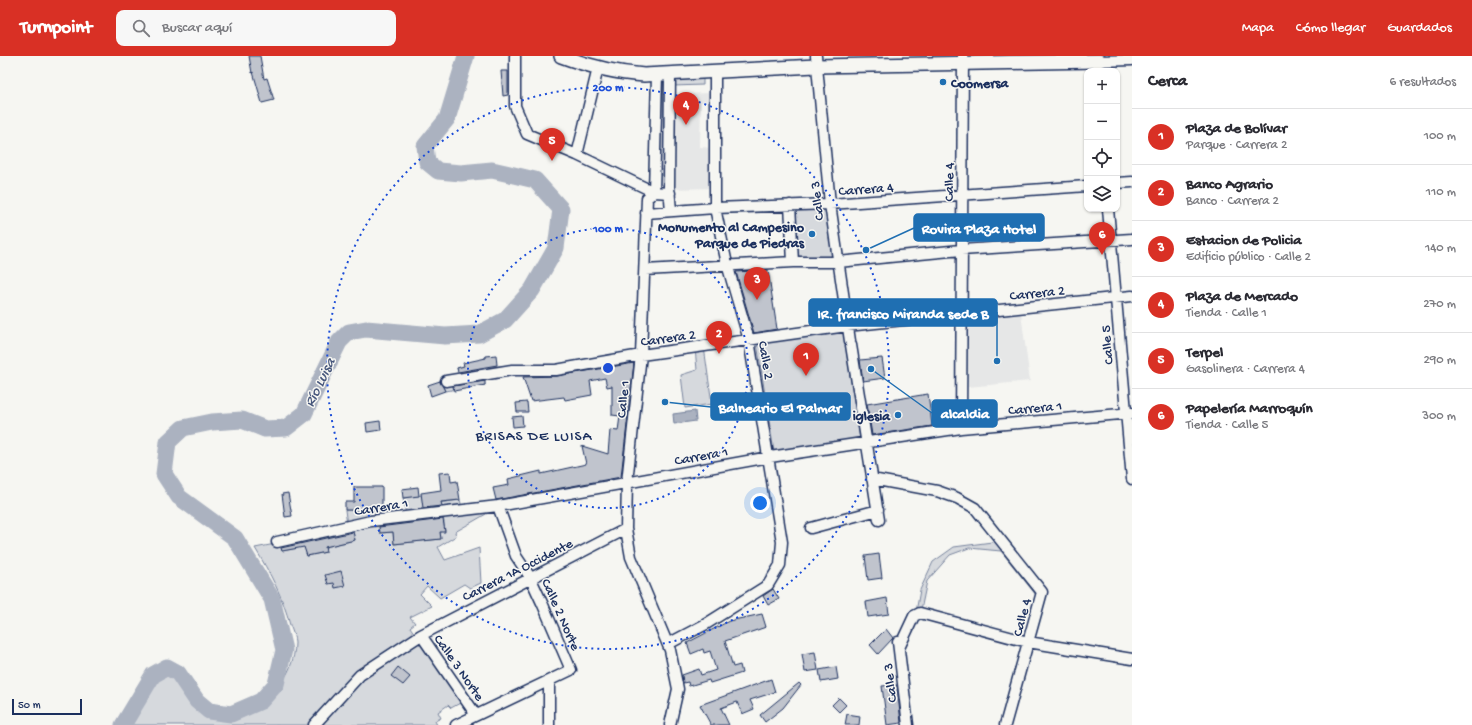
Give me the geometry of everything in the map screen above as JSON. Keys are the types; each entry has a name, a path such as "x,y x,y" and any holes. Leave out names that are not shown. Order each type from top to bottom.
{"main road":[{"path":"561,56 598,68 626,74 664,74 715,71 816,61 963,60 1099,63"}],"street":[{"path":"515,56 515,106 527,134 577,155 654,192 670,192"},
{"name":"Calle 4","path":"961,428 963,60"},
{"path":"1099,63 1132,60"},
{"name":"Calle 3","path":"811,528 878,515 847,326 830,204 816,61"},
{"path":"577,155 598,68"},
{"name":"Calle 2","path":"669,647 768,585 780,565 782,542 770,457 749,340 727,264 715,208 715,71"},
{"path":"664,74 671,211"},
{"name":"Calle 1","path":"664,74 654,192 647,198 641,355 627,482 626,528 631,557 669,647 678,689 670,725"},
{"path":"1120,183 1132,182"},
{"name":"Carrera 4","path":"646,213 715,208 830,204 1084,186"},
{"path":"790,205 793,262"},
{"name":"Calle 5","path":"1108,212 1129,413 1132,479"},
{"path":"644,270 727,264 838,262 962,250 1132,239"},
{"name":"Carrera 2","path":"446,381 512,370 556,370 641,355 847,326 1132,296"},
{"name":"Carrera 1","path":"277,542 371,520 498,506 770,457 866,442 961,428 1129,413"},
{"name":"Calle 4","path":"872,479 937,491 957,498 975,508 1042,592 1005,725"},
{"name":"Calle 2 Norte","path":"498,506 516,556 530,578 571,670 549,681"},
{"name":"Carrera 1A Occidente","path":"314,725 360,675 421,635 626,528"},
{"name":"Calle 3","path":"908,725 898,643 914,616 920,613 1028,642"},
{"name":"Calle 3 Norte","path":"421,635 476,715"},
{"path":"1028,642 1132,659"},
{"path":"456,725 549,681 549,725"}],"shaded area":[{"path":"703,76 703,85 673,86 673,77"},
{"path":"666,79 665,189 659,189 660,80"},
{"path":"714,93 714,101 701,102 700,147 714,148 713,188 671,189 673,94"},
{"path":"792,208 827,208 835,258 796,259"},
{"path":"1021,313 1030,381 968,387 965,321"},
{"path":"843,329 860,439 774,452 757,343"},
{"path":"704,347 712,404 685,408 681,375 697,370 695,348"},
{"path":"486,356 486,366 513,366 483,376 485,385 445,391 441,381 459,376 457,368 471,364 474,365 475,372 486,370 483,359"},
{"path":"695,411 696,421 674,424 673,414"},
{"path":"422,495 423,505 460,500 462,507 406,514 403,498"},
{"path":"345,510 382,510 383,517 347,525"},
{"path":"493,510 455,532 456,536 438,547 445,560 479,548 481,583 470,588 464,584 440,598 427,586 420,594 432,606 410,617 415,623 410,627 462,702 451,708 448,705 438,712 441,718 435,721 437,725 126,725 155,676 167,671 179,680 200,706 206,711 212,714 228,717 245,713 256,707 267,699 284,680 294,656 294,638 280,595 255,548 280,543 282,551 298,548 297,540 302,539 307,556 326,552 325,547 355,540 352,527 379,521 380,533 393,532 394,544 441,539 440,532 445,531 443,515"},
{"path":"996,540 1037,590 1036,595 1001,551 969,548 950,555 927,581 921,610 916,612 920,590 933,562 954,547 992,542"}],"building":[{"path":"249,56 260,56 264,79 267,78 274,100 262,103 253,72 252,73"},
{"path":"501,71 508,71 508,95 503,96"},
{"path":"768,270 777,329 754,333 736,272"},
{"path":"496,355 497,365 458,372 457,368 464,366 463,363 486,358 486,356"},
{"path":"882,358 885,378 863,381 860,360"},
{"path":"634,363 621,477 496,500 493,488 509,485 508,479 541,471 541,474 586,464 582,446 608,454 610,430 618,431 620,416 612,415 612,386 607,387 605,378 590,381 592,395 565,400 564,397 531,401 523,377 557,376"},
{"path":"440,381 445,391 431,396 428,385"},
{"path":"485,381 485,385 454,391 453,386"},
{"name":"iglesia","path":"928,394 932,426 872,435 867,404"},
{"path":"527,402 528,412 517,412 516,403"},
{"path":"522,416 523,426 513,427 512,417"},
{"path":"380,421 381,430 367,432 366,423"},
{"path":"450,472 451,482 457,481 460,500 441,502 442,506 423,508 421,493 441,490 439,473"},
{"path":"354,487 382,487 382,510 345,510 345,502 354,502"},
{"path":"418,487 419,496 403,498 402,489"},
{"path":"288,493 292,516 285,517 282,494"},
{"path":"443,519 445,532 440,532 441,539 394,544 393,532 380,533 379,527"},
{"path":"353,532 355,540 325,547 326,552 307,556 304,547 282,551 281,548"},
{"path":"879,554 882,578 868,580 865,556"},
{"path":"341,571 345,586 335,588 334,583 328,584 325,575"},
{"path":"773,589 779,599 768,605 763,596"},
{"path":"887,598 889,614 868,617 866,602"},
{"path":"762,614 766,627 725,641 733,667 740,665 742,673 710,683 709,680 689,686 688,682 683,683 682,675 699,669 701,675 716,670 710,651 704,653 703,649 691,654 687,643 729,621"},
{"path":"886,629 893,638 878,654 870,645"},
{"path":"815,652 818,670 805,672 802,654"},
{"path":"398,667 410,677 403,685 391,676"},
{"path":"836,667 838,679 821,682 819,670"},
{"path":"771,679 775,692 750,700 754,709 742,714 737,702 721,708 729,725 711,725 700,705"},
{"path":"799,683 801,685 783,708 765,722 760,715"},
{"path":"897,685 901,723 887,725 882,686"},
{"path":"839,698 846,705 839,712 832,705"},
{"path":"847,714 860,716 859,725 845,725"}],"waterway":[{"name":"Río Luisa","path":"123,725 153,675 167,667 178,673 197,701 209,711 231,714 261,701 276,684 284,650 272,599 235,538 179,497 164,474 168,442 183,428 212,422 242,420 265,429 286,428 304,414 339,342 349,332 366,329 445,336 479,334 505,320 532,290 556,248 561,209 535,180 492,170 461,173 438,171 427,162 425,146 447,119 466,56"}],"place":[{"name":"Coomersa","path":"943,82"},
{"name":"Plaza de Mercado","path":"686,125"},
{"name":"Terpel","path":"552,161"},
{"name":"Monumento al Campesino Parque de Piedras","path":"812,234"},
{"name":"Rovira Plaza Hotel","path":"866,250"},
{"name":"Papelería Marroquín","path":"1102,255"},
{"name":"Estacion de Policia","path":"757,300"},
{"name":"Banco Agrario","path":"719,354"},
{"name":"IR. francisco Miranda sede B","path":"997,361"},
{"name":"alcaldia","path":"871,369"},
{"name":"Plaza de Bolívar","path":"806,376"},
{"name":"Balneario El Palmar","path":"665,402"},
{"name":"iglesia","path":"898,415"}],"district":[{"name":"BRISAS DE LUISA","path":"534,435"}]}
